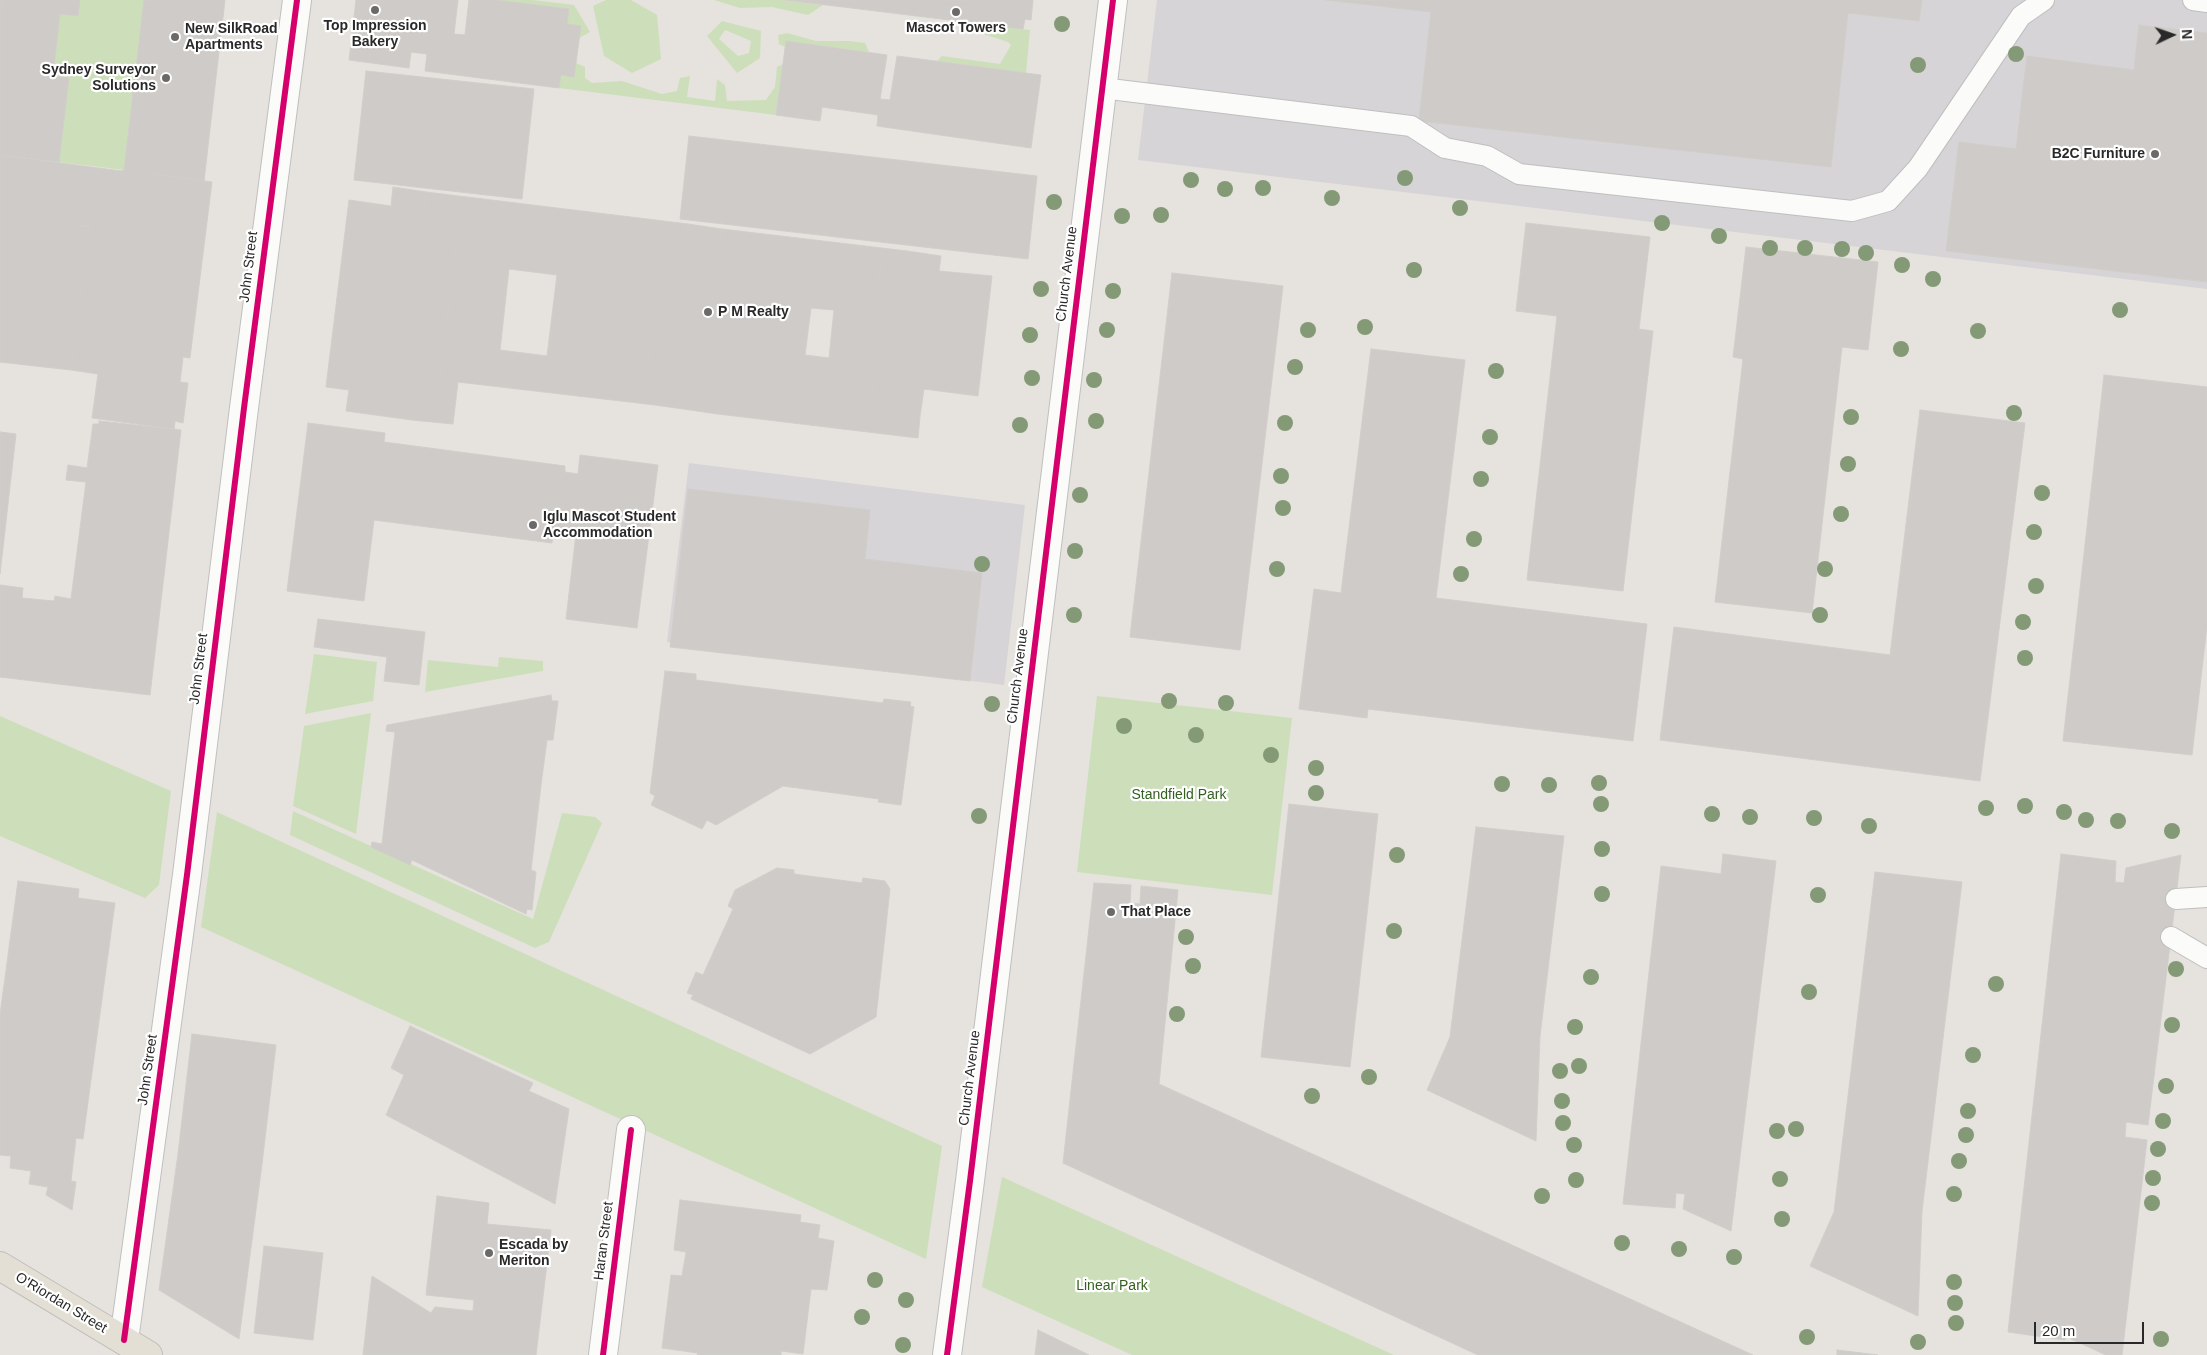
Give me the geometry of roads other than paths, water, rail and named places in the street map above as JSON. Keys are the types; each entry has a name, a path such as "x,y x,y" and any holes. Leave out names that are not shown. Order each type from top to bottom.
{"main road":[{"name":"O'Riordan Street","path":"0,1266 148,1355"}],"street":[{"name":"John Street","path":"124,1340 187,875 242,418 297,0"},
{"name":"Church Avenue","path":"947,1355 973,1162 1113,0"},
{"name":"Haran Street","path":"603,1355 631,1130"}],"lane":[{"path":"1102,88 1411,126 1445,148 1487,156 1519,174 1852,211 1888,201 1918,168 2021,16 2044,0"},
{"path":"2193,0 2207,2"},
{"path":"2176,899 2207,897"},
{"path":"2171,937 2207,958"}],"place":[{"name":"Top Impression Bakery","path":"375,10"},
{"name":"Mascot Towers","path":"956,12"},
{"name":"New SilkRoad Apartments","path":"175,37"},
{"name":"Sydney Surveyor Solutions","path":"166,78"},
{"name":"B2C Furniture","path":"2155,154"},
{"name":"P M Realty","path":"708,312"},
{"name":"Iglu Mascot Student Accommodation","path":"533,525"},
{"name":"That Place","path":"1111,912"},
{"name":"Escada by Meriton","path":"489,1253"}],"park label":[{"name":"Standfield Park","path":"1179,795"},
{"name":"Linear Park","path":"1112,1286"}]}
